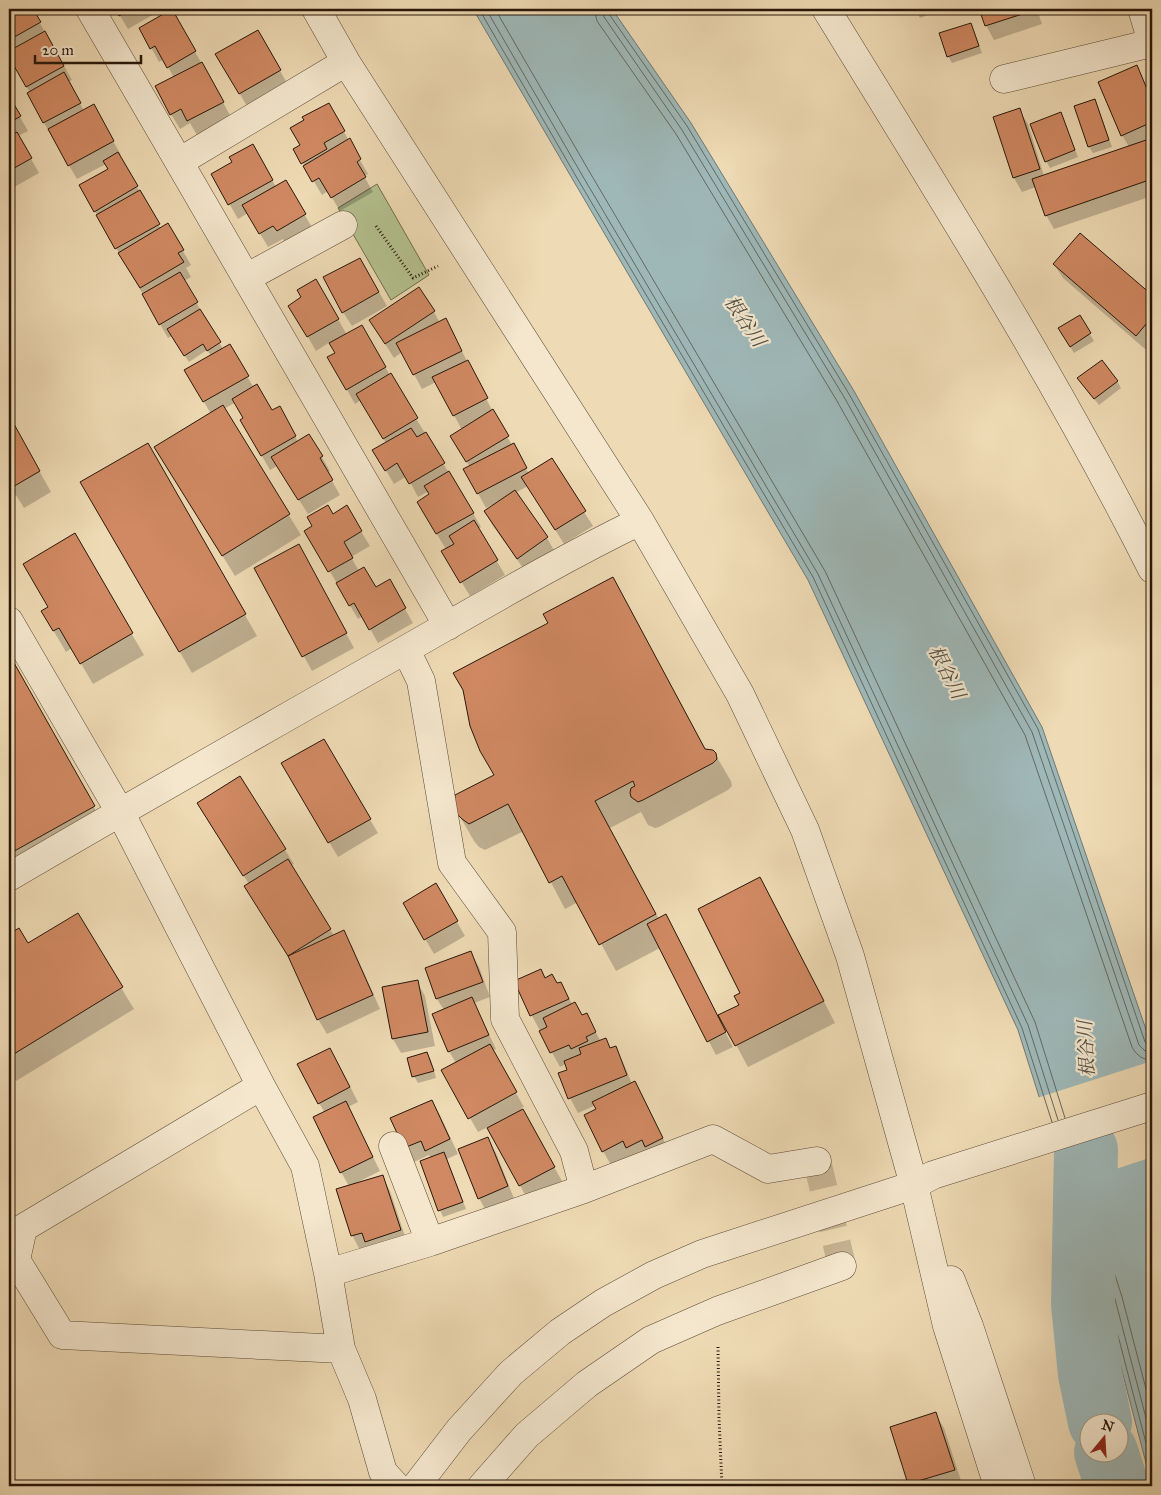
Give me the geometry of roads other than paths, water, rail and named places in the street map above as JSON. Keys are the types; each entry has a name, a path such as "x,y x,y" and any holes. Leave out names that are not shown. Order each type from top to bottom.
{"street":[{"path":"90,9 448,626"},
{"path":"316,9 346,62 640,521 740,694 805,830 850,956 1022,1486"},
{"path":"826,9 1042,365 1120,504 1152,569"},
{"path":"1004,79 1152,42 1142,9"},
{"path":"179,162 346,62"},
{"path":"246,278 343,225"},
{"path":"9,877 448,626 599,541 640,521"},
{"path":"9,621 120,812 261,1086 305,1166 328,1273 341,1349 362,1399 383,1472 396,1486"},
{"path":"406,650 421,681 452,863 502,932 504,1019 574,1151 584,1189"},
{"path":"261,1086 23,1228 16,1260 62,1335 341,1349"},
{"path":"416,1486 459,1430 511,1373 560,1332 602,1303 654,1275 702,1254 1152,1106"},
{"path":"328,1273 430,1242 584,1189 713,1139 768,1169 817,1161"},
{"path":"393,1146 430,1242"},
{"path":"923,1180 947,1326 998,1486"},
{"path":"482,1486 527,1435 587,1384 651,1340 717,1311 842,1266"}],"water":[{"path":"473,9 612,9 691,123 854,391 1042,727 1152,1047 1152,1486 1104,1302 1018,1030 808,580"}],"waterway":[{"name":"根谷川","path":"1086,1150 1083,1304 1090,1374 1098,1412"},
{"name":"根谷川","path":"1109,1462 1117,1486"}],"tunnel":[{"path":"817,1161 842,1266"}]}
